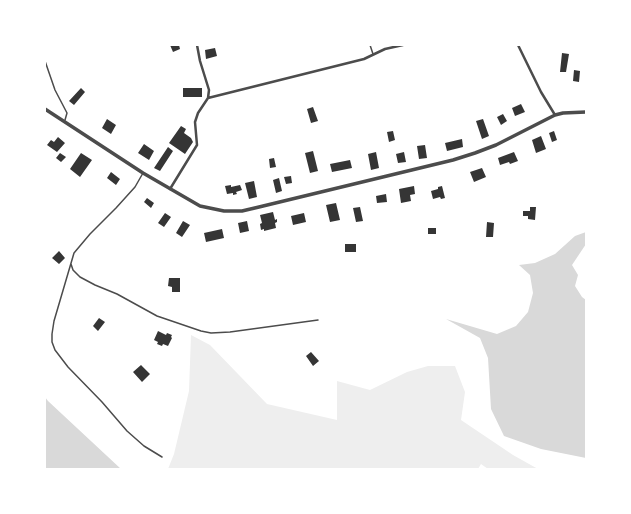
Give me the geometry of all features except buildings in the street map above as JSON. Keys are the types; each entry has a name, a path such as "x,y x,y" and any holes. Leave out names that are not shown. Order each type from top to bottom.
{"street":[{"path":"169,189 197,145 195,122 198,113 208,98 209,90 200,61 197,45"},
{"path":"208,98 364,59 373,54 403,45"},
{"path":"518,45 541,92 555,115"},
{"path":"45,110 169,189 200,206 224,211 242,211 460,158 496,146 555,115 563,113 586,112"}],"lane":[{"path":"370,45 373,54"},
{"path":"45,61 55,90 66,113 65,122"},
{"path":"143,173 135,187 74,253 54,321 52,342 55,350 68,366 127,431 144,446 162,457"},
{"path":"71,263 73,270 95,285 117,294 157,316 201,331 210,333 230,332 318,320"}],"shaded area":[{"path":"586,232 586,244 572,265 578,275 575,286 582,297 586,300 586,458 541,449 504,436 491,409 488,358 480,338 446,319 497,334 516,326 528,312 533,293 530,275 519,265 535,263 555,254 575,236"},
{"path":"191,335 210,345 267,404 337,420 337,381 370,390 407,372 428,366 455,366 465,392 461,420 513,455 538,469 488,469 481,464 478,469 168,469 174,454 189,391"},
{"path":"45,397 48,401 121,469 45,469"}]}
